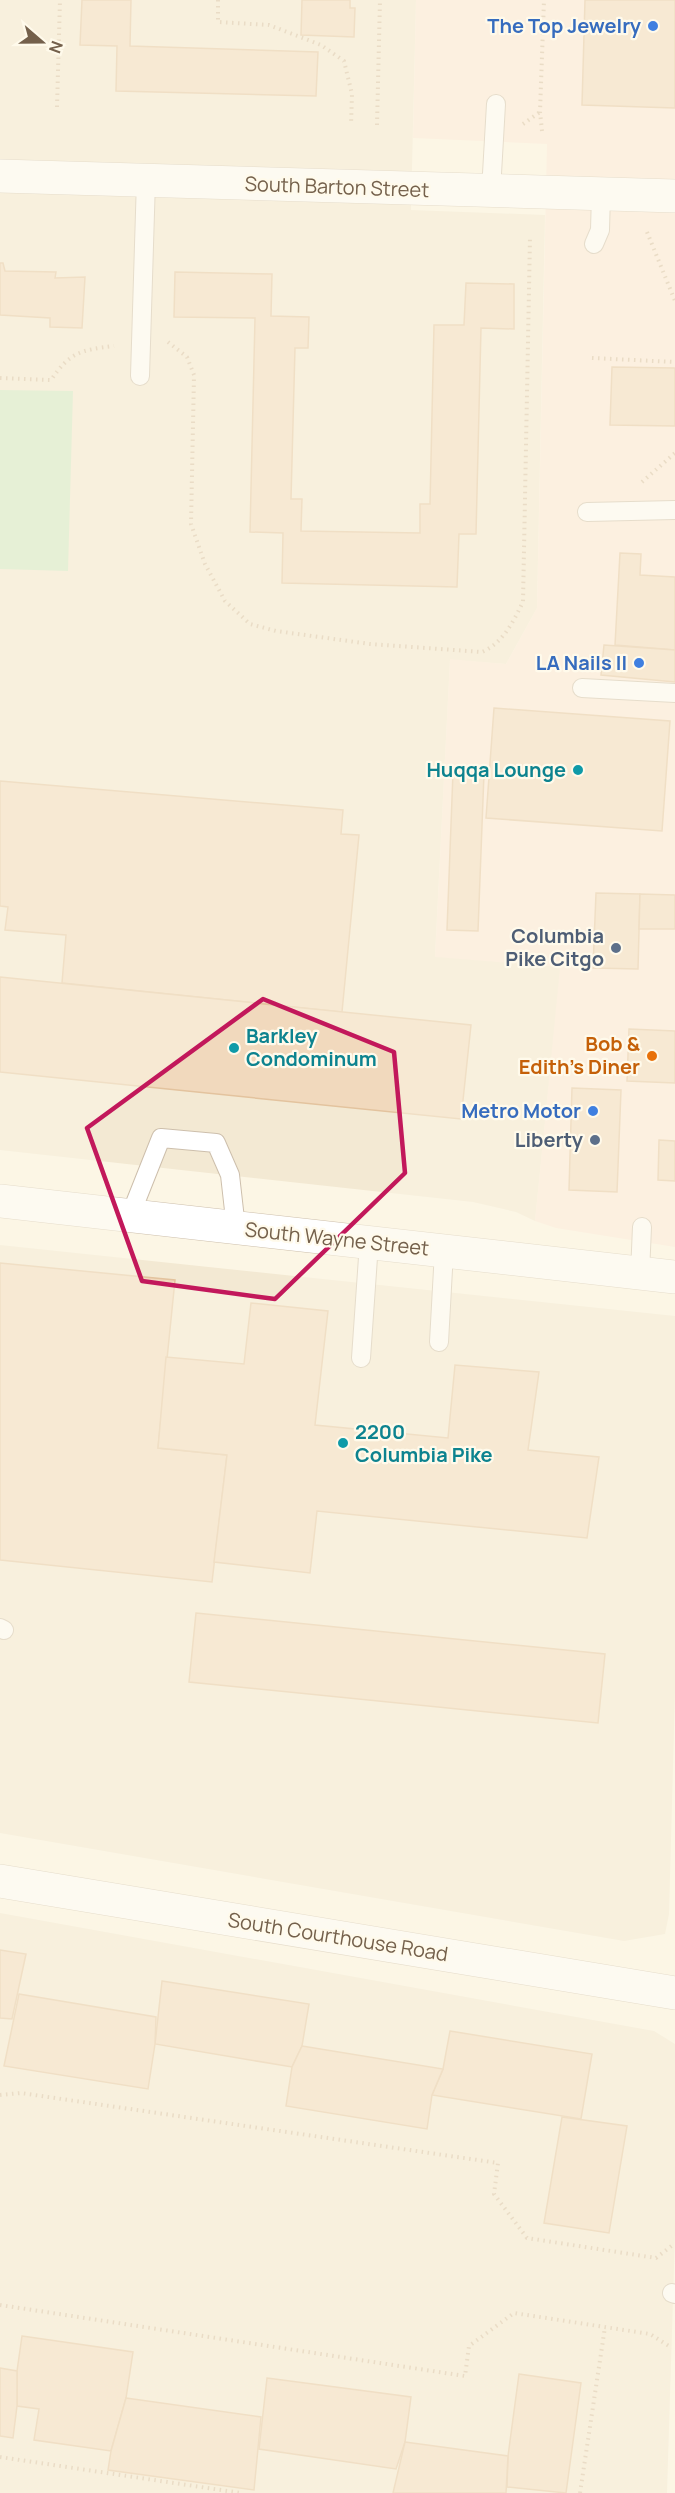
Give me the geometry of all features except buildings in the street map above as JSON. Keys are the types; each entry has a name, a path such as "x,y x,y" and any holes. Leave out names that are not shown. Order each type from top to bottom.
{"street":[{"name":"South Barton Street","path":"0,176 675,196"},
{"name":"South Wayne Street","path":"0,1201 675,1276"},
{"name":"South Courthouse Road","path":"0,1881 675,1993"}],"lane":[{"path":"490,191 496,104"},
{"path":"141,376 146,180"},
{"path":"594,244 600,230 601,194"},
{"path":"587,512 675,510"},
{"path":"582,688 675,693"},
{"path":"130,1216 161,1138 216,1143 230,1175 236,1228"},
{"path":"640,1273 642,1227"},
{"path":"361,1358 369,1243"},
{"path":"439,1342 444,1251"}],"path":[{"path":"57,107 60,0"},
{"path":"218,0 218,21 269,25 321,45 344,61 352,94 351,125"},
{"path":"377,125 380,0"},
{"path":"542,131 540,112 544,0"},
{"path":"515,129 540,112"},
{"path":"648,232 675,301"},
{"path":"0,378 51,380 66,359 95,348 159,338 171,343 187,357 194,375 191,524 205,564 225,601 250,624 276,631 370,644 482,652 495,646 515,619 523,602 530,237"},
{"path":"592,358 675,362"},
{"path":"0,2095 21,2093 498,2163 494,2194 526,2238 656,2258 674,2244"},
{"path":"0,2305 465,2376 470,2346 514,2313 650,2334 669,2346"},
{"path":"582,2493 581,2486 605,2327"},
{"path":"0,2457 241,2493"}],"highlighted area":[{"path":"263,999 394,1052 405,1173 275,1299 142,1281 87,1128"}],"shaded area":[{"path":"0,0 416,0 411,210 545,215 537,608 506,664 450,660 435,956 561,967 535,1221 516,1212 473,1202 0,1150"},
{"path":"416,0 675,0 675,1247 556,1228 535,1221 560,967 435,957 450,659 506,664 537,608 547,144 413,138"},
{"path":"0,1245 675,1316 675,1692 669,1914 665,1934 624,1941 0,1833"},
{"path":"0,1913 654,2031 675,2044 675,2234 667,2493 0,2493"}],"green space":[{"path":"0,390 73,391 68,571 0,569"}],"place":[{"name":"The Top Jewelry","path":"653,26"},
{"name":"LA Nails II","path":"639,663"},
{"name":"Huqqa Lounge","path":"578,770"},
{"name":"Columbia Pike Citgo","path":"616,948"},
{"name":"Barkley Condominum","path":"234,1048"},
{"name":"Bob & Edith's Diner","path":"652,1056"},
{"name":"Metro Motor","path":"593,1111"},
{"name":"Liberty","path":"595,1140"},
{"name":"2200 Columbia Pike","path":"343,1443"}]}
